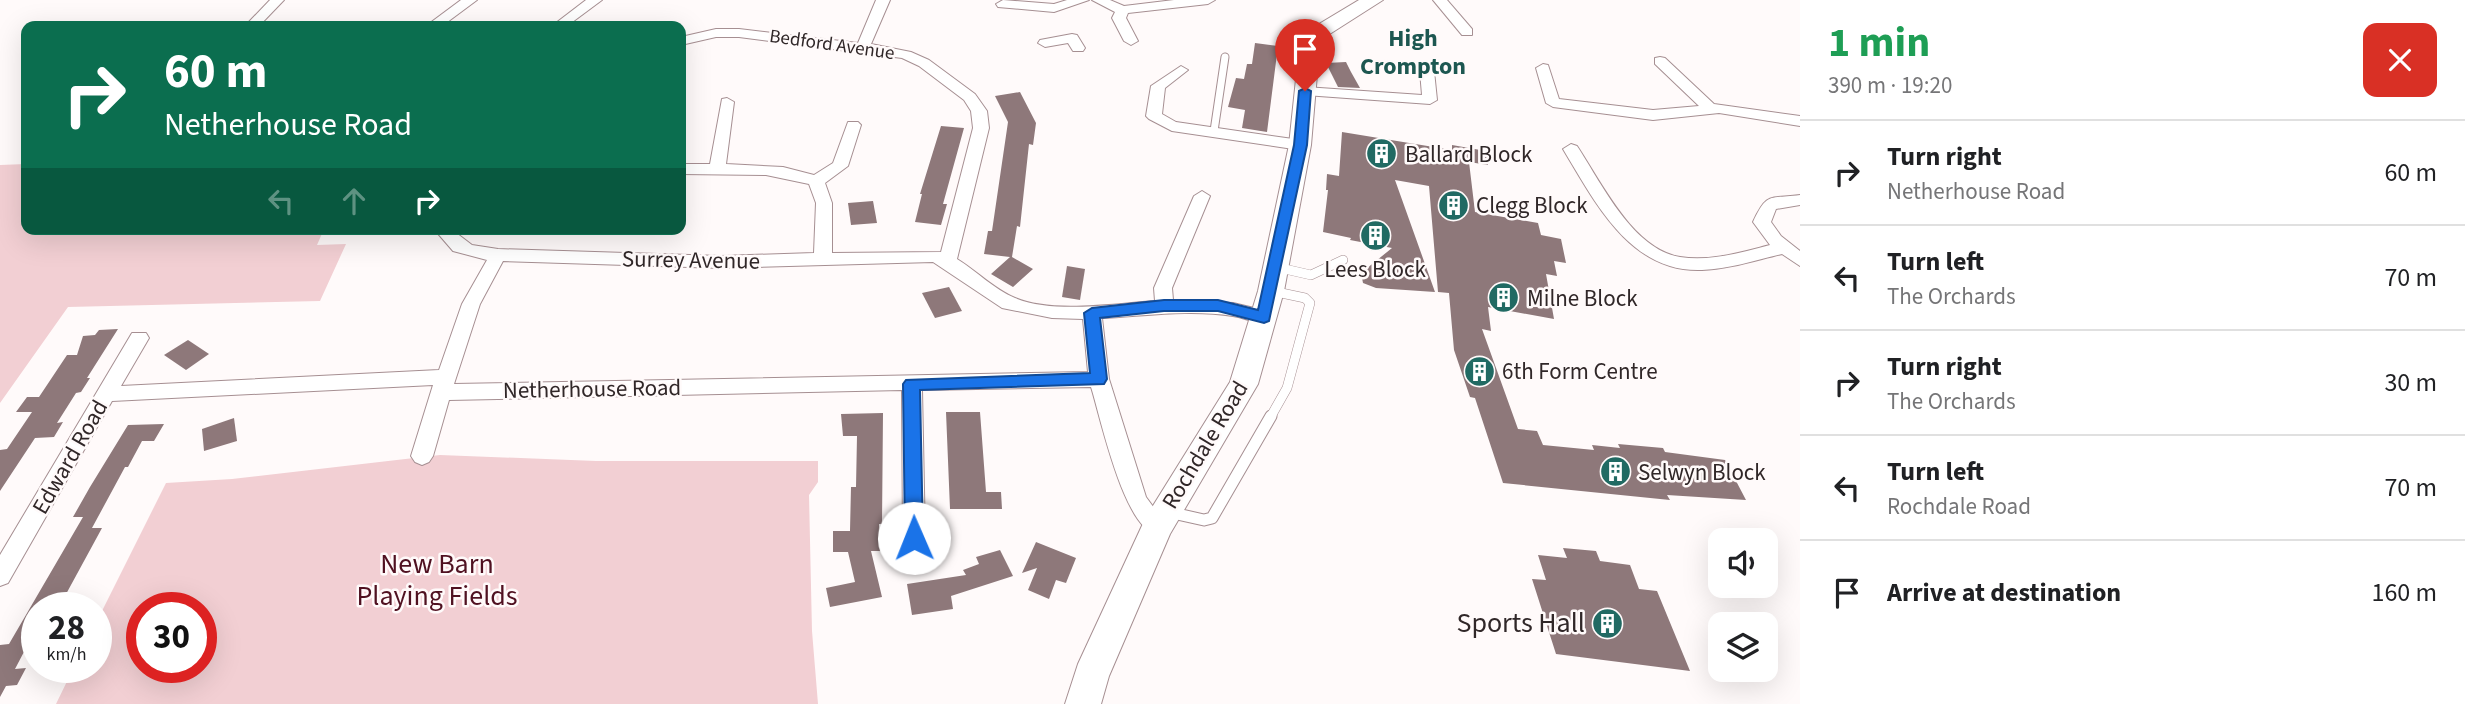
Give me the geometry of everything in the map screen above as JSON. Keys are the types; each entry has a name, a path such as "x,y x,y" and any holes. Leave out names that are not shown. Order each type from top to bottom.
{"main road":[{"name":"Rochdale Road","path":"1083,704 1091,676 1161,519 1244,384 1273,279 1300,145 1309,51 1317,34 1355,4"}],"street":[{"path":"257,21 277,0"},
{"path":"440,21 470,0"},
{"path":"566,21 595,0"},
{"path":"863,47 883,0"},
{"path":"1045,43 1066,28 1082,0"},
{"path":"1099,0 1123,10 1208,0"},
{"path":"1440,0 1467,32"},
{"path":"1005,6 1066,28"},
{"path":"1123,10 1119,18 1131,41"},
{"name":"Bedford Avenue","path":"686,40 716,33 739,33 863,47 906,55 924,63 970,97 979,111 981,128 948,260"},
{"path":"1660,61 1710,108"},
{"path":"1543,68 1553,103 1653,115 1710,108 1754,111 1800,121"},
{"path":"1181,70 1158,86 1154,116 1172,126 1300,145"},
{"path":"1305,91 1430,100 1427,71"},
{"path":"717,170 727,102"},
{"path":"816,181 840,166 853,125"},
{"path":"1572,149 1621,227 1664,258 1700,264 1784,248"},
{"path":"686,169 768,169 816,181"},
{"path":"816,181 824,203 822,260"},
{"path":"1164,306 1163,288 1202,196"},
{"path":"1800,200 1770,204 1762,222 1775,240 1800,260"},
{"name":"Surrey Avenue","path":"446,235 451,243 478,253 498,255 721,262 935,256 948,260"},
{"path":"422,456 471,304 498,255"},
{"path":"948,260 985,291 1018,307 1092,313 1164,306 1218,306 1264,317"},
{"path":"1092,313 1099,379 1136,501 1161,519"},
{"name":"Edward Road","path":"0,576 139,338"},
{"name":"Netherhouse Road","path":"107,394 443,385 912,384 1099,379"},
{"path":"912,384 914,538"}],"lane":[{"path":"1214,131 1225,57"},
{"path":"1273,279 1318,275 1343,260"},
{"path":"1161,519 1212,518 1287,388 1310,303 1273,279"}],"green space":[{"path":"21,164 21,235 321,235 317,245 346,244 320,301 68,307 0,403 0,165"},
{"name":"New Barn Playing Fields","path":"440,455 596,461 818,461 818,482 809,495 812,631 818,704 56,704 66,683 112,683 112,592 166,483 232,479"}],"building":[{"path":"1255,43 1278,46 1267,132 1242,128 1245,110 1228,107 1236,78 1244,79 1247,64 1252,64"},
{"path":"1346,62 1360,88 1338,87 1326,63"},
{"path":"1020,92 1036,123 1033,145 1029,144 1020,227 1017,226 1012,257 1033,269 1013,287 991,274 1010,257 984,254 988,231 992,231 1008,122 995,96"},
{"path":"941,126 964,128 943,204 947,204 941,225 915,222 920,194"},
{"path":"1342,132 1452,150 1452,145 1486,151 1488,165 1469,162 1475,212 1538,223 1541,235 1561,239 1566,263 1554,261 1557,276 1546,274 1554,319 1488,307 1491,331 1482,329 1518,429 1537,431 1543,445 1594,450 1592,445 1620,448 1618,444 1663,448 1665,452 1725,460 1746,500 1667,495 1670,500 1503,483 1475,398 1470,397 1454,350 1449,293 1438,292 1429,186 1395,180 1435,292 1376,288 1363,283 1361,273 1392,248 1323,232 1327,174 1339,176"},
{"path":"873,201 877,223 851,225 848,203"},
{"path":"1067,266 1085,269 1080,300 1062,297"},
{"path":"949,287 962,311 935,318 922,293"},
{"path":"118,329 81,392 76,393 57,423 63,422 54,437 35,438 0,491 0,450 7,449 32,412 16,412 27,397 39,397 67,355 77,355 83,336 95,335 99,330"},
{"path":"188,340 209,354 186,370 164,355"},
{"path":"946,412 980,412 986,492 1001,492 1002,509 950,509"},
{"path":"883,413 880,551 871,551 882,597 830,607 826,588 855,582 848,552 833,552 833,531 850,531 851,487 856,487 857,436 843,436 841,414"},
{"path":"234,418 237,441 204,451 202,429"},
{"path":"164,424 154,441 142,441 128,467 125,467 92,528 102,528 67,592 39,592 83,517 73,517 128,425"},
{"path":"1036,542 1076,558 1066,583 1056,580 1049,599 1028,590 1037,568 1022,573"},
{"name":"Sports Hall","path":"1563,548 1596,551 1600,561 1630,565 1639,589 1657,591 1690,671 1556,654 1532,579 1546,580 1538,555 1567,558"},
{"path":"1000,550 1013,576 951,596 953,609 912,615 907,584 966,575 963,570 979,564 976,557"},
{"path":"21,623 21,658 15,669 21,668 21,677 17,685 6,686 0,697 0,645 9,644"}],"place":[{"name":"Ballard Block","path":"1382,154"},
{"name":"Clegg Block","path":"1453,205"},
{"name":"Lees Block","path":"1375,235"},
{"name":"Milne Block","path":"1504,298"},
{"name":"6th Form Centre","path":"1479,371"},
{"name":"Selwyn Block","path":"1615,472"},
{"name":"Sports Hall","path":"1608,623"}],"district":[{"name":"High Crompton","path":"1413,52"}],"route":[{"path":"914,538 912,384 1099,379 1093,344 1092,313 1164,306 1218,306 1264,317 1300,145 1305,91"}]}
